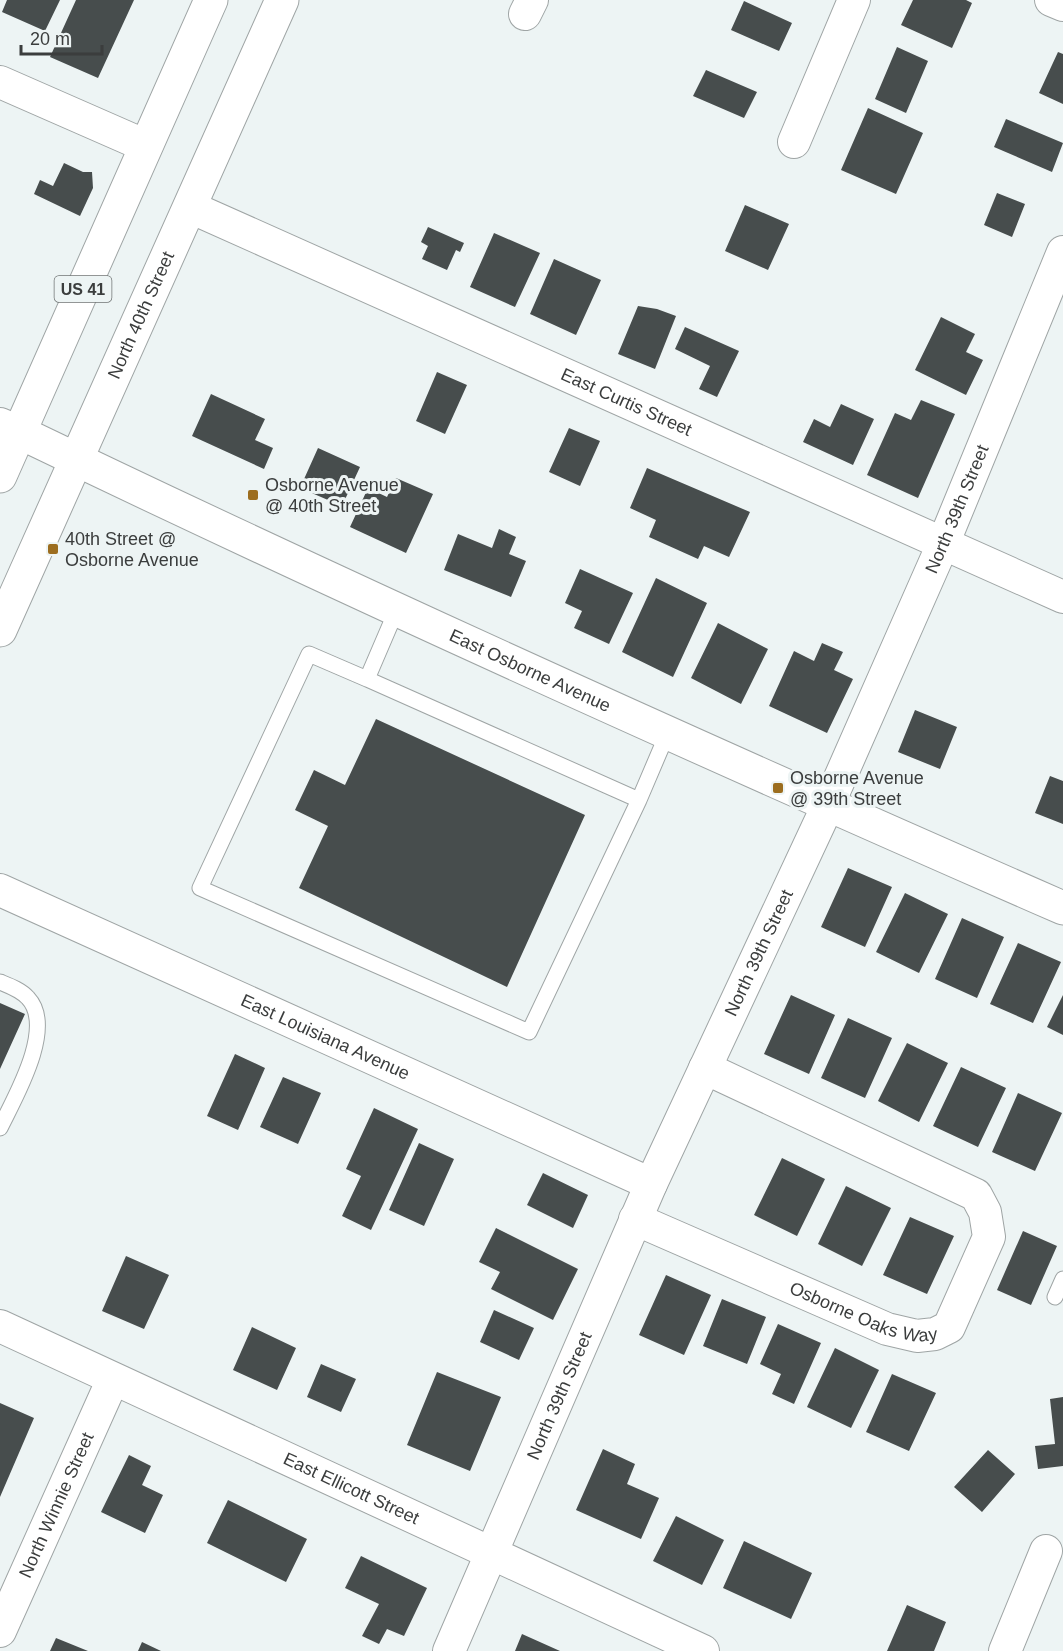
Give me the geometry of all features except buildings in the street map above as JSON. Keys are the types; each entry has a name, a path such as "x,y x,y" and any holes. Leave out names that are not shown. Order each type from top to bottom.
{"main road":[{"name":"US 41","path":"0,476 10,428 146,146 211,0"},
{"name":"North 40th Street","path":"0,630 282,0"},
{"name":"East Osborne Avenue","path":"10,428 397,609 828,805 1063,908"}],"street":[{"path":"794,142 854,0"},
{"path":"1051,0 1063,5"},
{"path":"0,82 146,146"},
{"name":"East Curtis Street","path":"190,207 1063,597"},
{"name":"North 39th Street","path":"449,1651 635,1219 828,805 943,544 1063,252"},
{"name":"East Louisiana Avenue","path":"0,890 651,1184"},
{"name":"Osborne Oaks Way","path":"635,1219 887,1329 918,1336 935,1334 949,1327 989,1237 985,1212 976,1195 705,1068"},
{"name":"East Ellicott Street","path":"0,1326 703,1651"},
{"name":"North Winnie Street","path":"0,1631 113,1379"},
{"path":"1005,1651 1046,1551"}],"lane":[{"path":"367,679 397,609"},
{"path":"639,800 309,654 200,888 529,1032 639,800 668,732"},
{"path":"0,982 22,994 34,1008 36,1041 33,1057 0,1128"},
{"path":"1055,1297 1063,1280"}],"place":[{"name":"Osborne Avenue @ 40th Street","path":"253,495"},
{"name":"40th Street @ Osborne Avenue","path":"53,549"},
{"name":"Osborne Avenue @ 39th Street","path":"778,788"}]}
